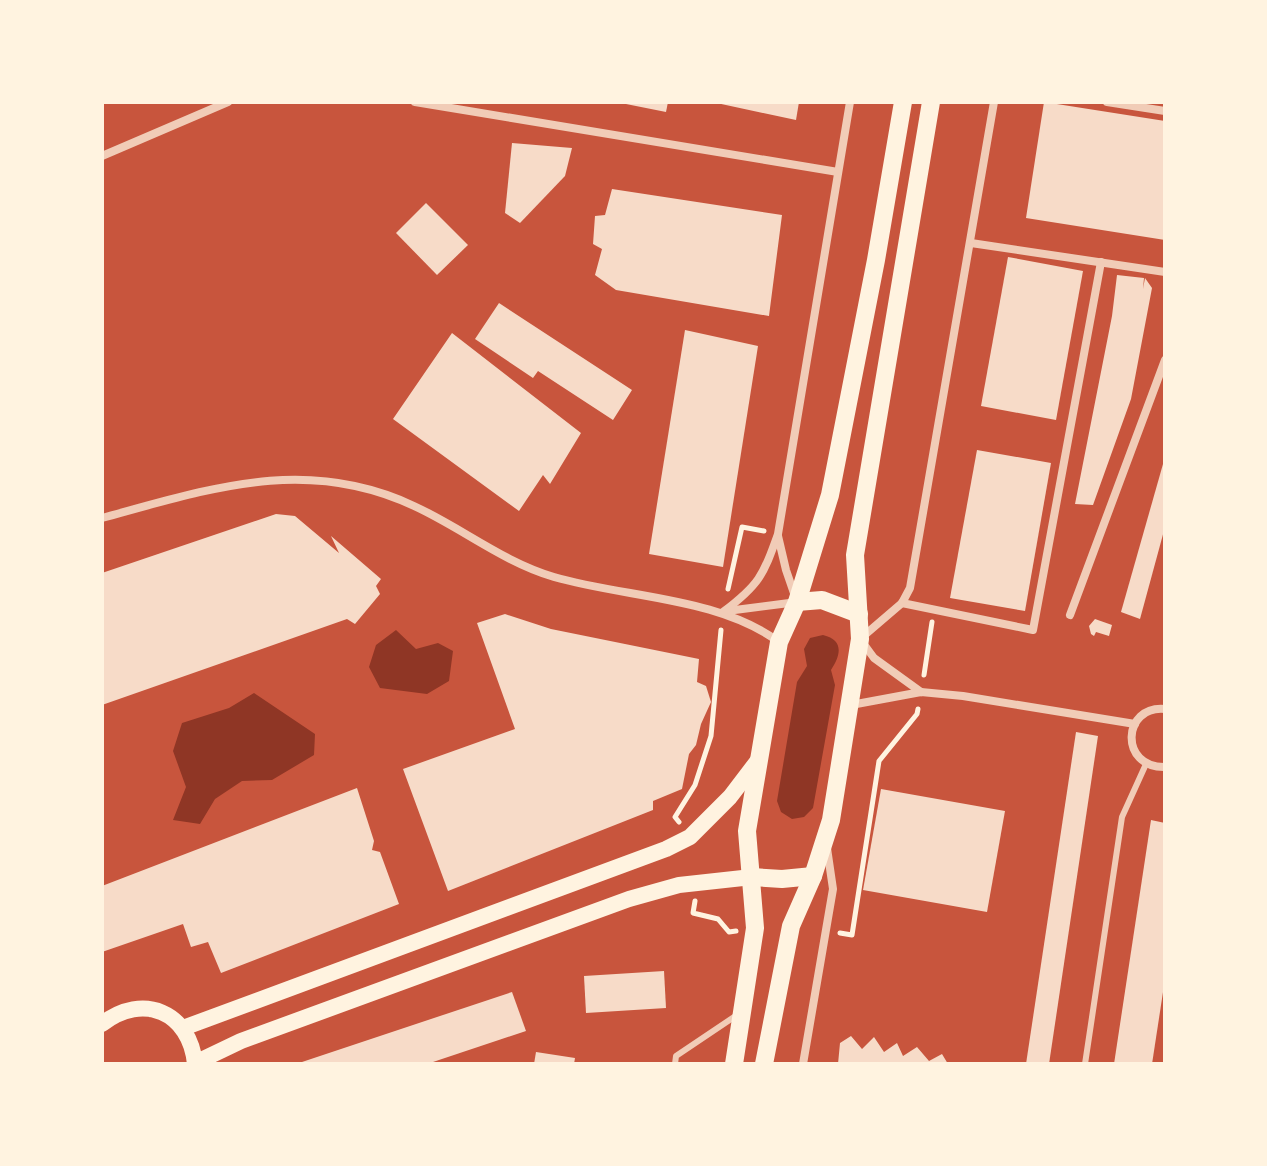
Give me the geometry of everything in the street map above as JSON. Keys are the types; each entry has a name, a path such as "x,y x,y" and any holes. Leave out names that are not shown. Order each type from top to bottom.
{"main road":[{"path":"734,1064 755,928 747,831 779,642 797,602 830,495 903,102"},
{"path":"764,1064 791,926 826,840 850,705 860,639 855,555 931,102"},
{"path":"797,602 822,600 859,614"},
{"path":"183,1028 666,849 690,837 730,797 759,759"},
{"path":"102,1024 110,1012 134,1008 152,1009 169,1016 183,1028 192,1044 195,1063 241,1041 664,888 752,877 782,879 813,876"}],"street":[{"path":"102,156 228,102"},
{"path":"415,102 838,172"},
{"path":"723,612 752,590 765,571 778,534 850,102"},
{"path":"921,692 874,658 860,639 902,603 910,588 994,102"},
{"path":"1107,102 1165,111"},
{"path":"971,243 1165,272"},
{"path":"902,603 1033,630 1101,262"},
{"path":"1070,615 1165,360"},
{"path":"102,518 238,483 286,478 336,482 374,490 415,506 524,567 552,576 723,612 764,631 779,642"},
{"path":"723,612 797,602 778,534"},
{"path":"850,705 921,692 1135,724"},
{"path":"1165,709 1149,711 1135,724 1131,733 1134,751 1146,764 1165,767"},
{"path":"803,1064 833,889 826,840"}],"lane":[{"path":"1085,1064 1122,817 1146,764"},
{"path":"675,1064 676,1056 743,1011"}],"path":[{"path":"690,837 675,817 695,785 711,736 723,612 742,527 778,534"},
{"path":"826,931 852,935 879,761 917,714 934,610"},
{"path":"697,883 693,913 718,919 729,932 755,928"}],"shaded area":[{"path":"396,630 416,649 438,643 453,651 449,681 427,694 380,688 369,667 376,645"},
{"path":"823,635 835,640 839,649 831,670 835,685 813,808 804,817 792,819 781,812 777,801 797,682 807,666 804,649 810,638"},
{"path":"254,693 315,734 314,755 272,780 242,781 215,799 200,824 173,820 186,787 173,751 182,723 229,708"}],"building":[{"path":"616,102 668,102 666,112"},
{"path":"712,102 799,102 796,120"},
{"path":"1044,102 1165,121 1165,240 1026,218"},
{"path":"512,143 572,148 565,176 520,223 505,213"},
{"path":"612,189 782,215 769,316 616,290 595,275 602,249 593,244 595,216 605,215"},
{"path":"426,203 468,245 437,275 396,233"},
{"path":"1008,257 1083,271 1056,420 981,406"},
{"path":"1117,275 1144,278 1143,289 1145,278 1152,288 1131,399 1093,505 1075,504 1112,316"},
{"path":"499,303 632,390 613,420 538,371 533,378 475,339"},
{"path":"685,330 758,346 723,567 649,554"},
{"path":"452,333 581,433 550,484 543,475 519,511 393,419"},
{"path":"977,450 1051,463 1025,611 950,598"},
{"path":"1165,457 1165,527 1140,619 1121,612"},
{"path":"276,514 295,516 339,553 331,536 381,579 376,586 380,594 355,624 347,619 102,705 102,573"},
{"path":"505,614 551,629 699,659 697,682 706,686 711,702 696,745 689,754 682,789 653,801 653,810 448,891 403,769 515,729 477,623"},
{"path":"1095,619 1112,625 1109,636 1096,632 1094,636 1091,634 1089,626"},
{"path":"1076,732 1098,736 1049,1064 1026,1064"},
{"path":"357,788 374,841 372,850 380,852 399,904 221,973 208,942 191,947 183,924 102,952 102,886"},
{"path":"881,789 1005,811 987,912 863,890"},
{"path":"1151,820 1165,823 1165,979 1152,1064 1114,1064"},
{"path":"664,971 666,1008 586,1013 584,976"},
{"path":"512,992 526,1031 427,1064 296,1064"},
{"path":"851,1036 862,1049 874,1037 884,1052 897,1043 903,1056 917,1047 929,1061 942,1054 948,1064 838,1064 840,1043"},
{"path":"536,1052 575,1058 574,1064 534,1064"}]}
